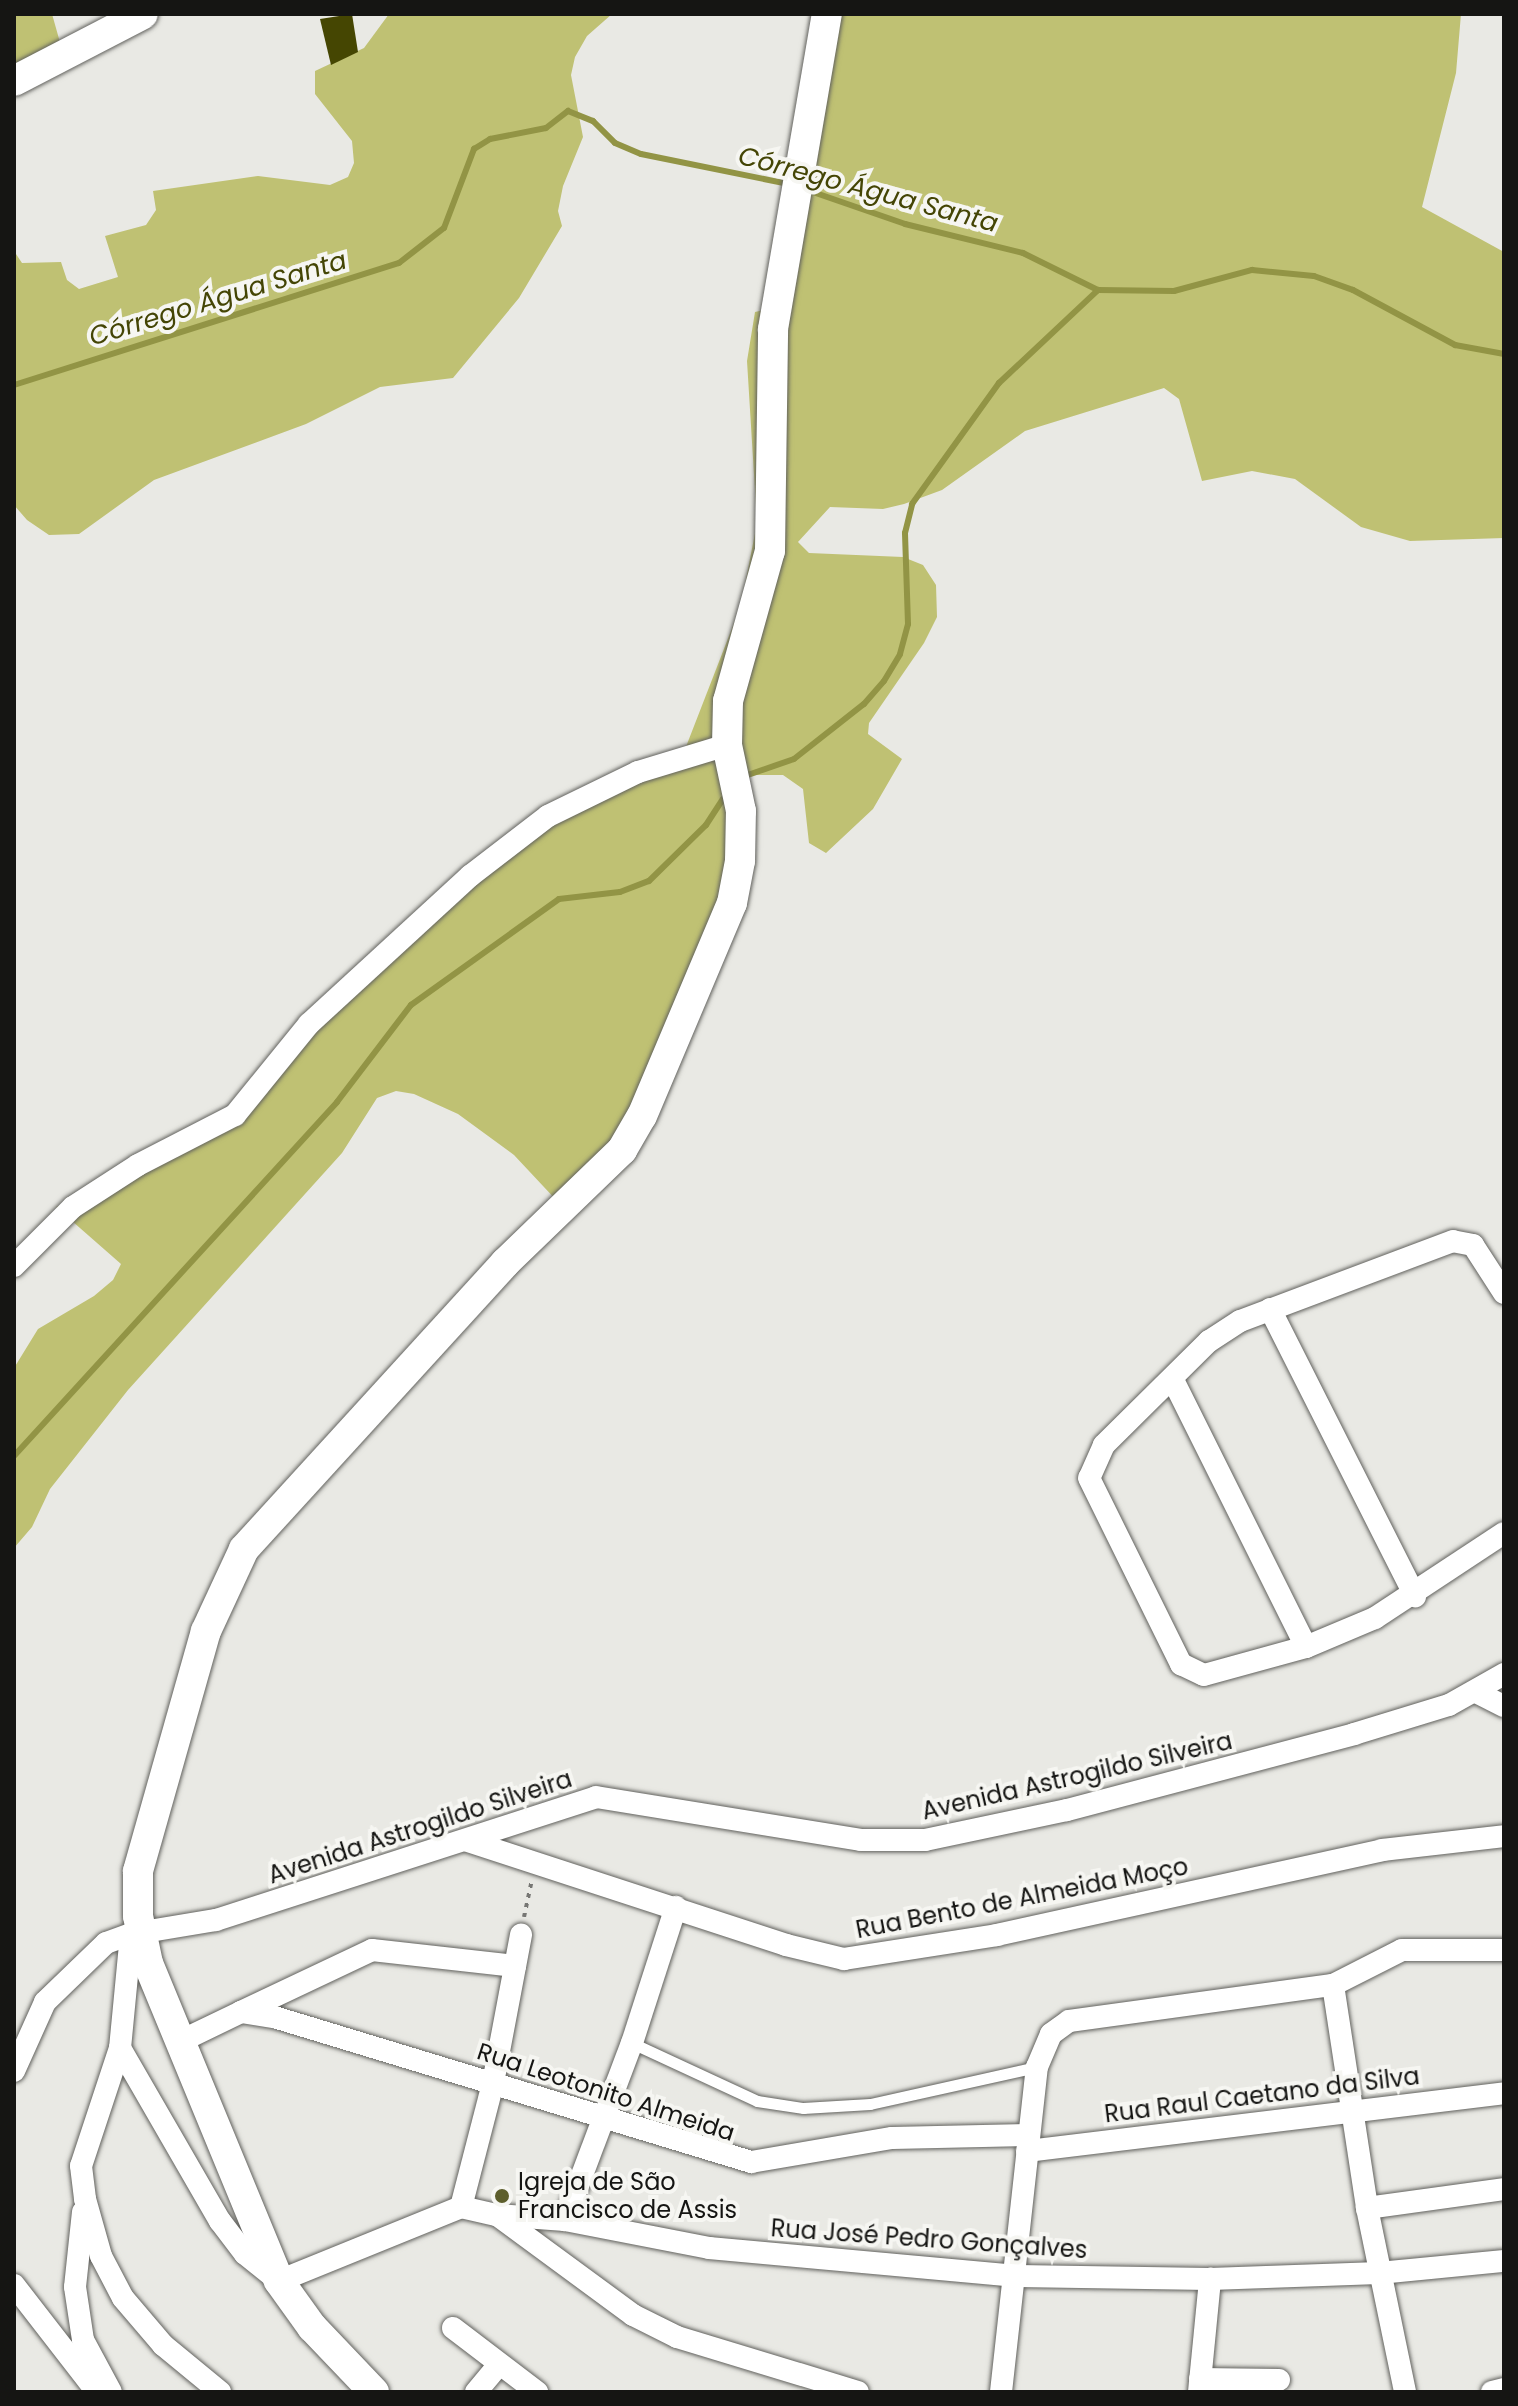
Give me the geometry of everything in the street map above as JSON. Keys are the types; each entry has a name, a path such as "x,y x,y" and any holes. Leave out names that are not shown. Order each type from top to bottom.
{"street":[{"path":"14,81 143,14"},
{"path":"220,2392 163,2345 123,2298 101,2256 85,2199 81,2166 120,2048 136,1933 138,1871 157,1795 206,1631 244,1549 505,1263 622,1150 642,1116 732,903 740,861 741,811 727,745 732,680 770,551 770,354 825,17"},
{"path":"14,1266 73,1207 138,1165 235,1115 321,1013 470,876 548,816 628,776 727,745"},
{"path":"1504,1293 1473,1245 1453,1241 1270,1309 1209,1341 1104,1445 1089,1478 1181,1664 1196,1674 1218,1674 1306,1647 1415,1596 1504,1533"},
{"path":"1270,1309 1415,1596"},
{"path":"1173,1380 1306,1647"},
{"name":"Avenida Astrogildo Silveira","path":"14,2071 37,2016 62,1982 106,1943 136,1933 216,1920 606,1796 861,1840 925,1840 1067,1810 1354,1734 1476,1692 1504,1674"},
{"path":"1476,1692 1504,1706"},
{"name":"Rua Bento de Almeida Moço","path":"468,1841 535,1860 814,1953 871,1957 1119,1910 1382,1850 1504,1836"},
{"path":"565,2220 606,2118 676,1907"},
{"path":"136,1933 279,2281 294,2305 374,2392"},
{"path":"279,2281 461,2207 493,2083 521,1935"},
{"path":"181,2041 372,1950 515,1966"},
{"path":"1001,2392 1017,2276 1027,2143 1037,2067 1046,2040 1069,2021 1333,1985 1402,1950 1504,1950"},
{"path":"1333,1985 1367,2208 1405,2392"},
{"name":"Rua Leotonito Almeida","path":"241,2012 320,2029 606,2118 674,2143 751,2162 892,2138 1027,2143"},
{"path":"120,2048 220,2221 245,2254 279,2281"},
{"name":"Rua Raul Caetano da Silva","path":"1027,2143 1353,2113 1504,2093"},
{"path":"1367,2208 1504,2189"},
{"path":"85,2199 75,2287 83,2340 111,2392"},
{"name":"Rua José Pedro Gonçalves","path":"461,2207 497,2215 565,2220 709,2248 1017,2276 1210,2279 1379,2273 1504,2261"},
{"path":"497,2215 608,2298 677,2337 858,2392"},
{"path":"1210,2279 1199,2386 1279,2380"},
{"path":"14,2285 97,2392"},
{"path":"453,2328 537,2392"},
{"path":"476,2392 499,2365"},
{"path":"1492,2392 1504,2389"}],"lane":[{"path":"632,2043 757,2101 803,2108 895,2100 1037,2067"}],"path":[{"path":"521,1935 535,1860"}],"green space":[{"path":"14,14 52,14 61,46 14,71"},
{"path":"389,14 612,14 587,36 575,57 571,75 583,137 563,186 558,211 562,226 519,298 453,378 380,387 306,424 154,480 79,534 49,535 27,520 14,505 14,251 22,263 61,262 67,280 79,289 118,277 105,236 146,225 156,210 153,191 258,176 330,185 348,177 354,163 352,141 315,94 315,71 364,48"},
{"path":"839,14 1461,14 1456,73 1422,207 1504,252 1504,538 1410,541 1361,527 1295,479 1252,471 1202,481 1179,399 1164,388 1025,431 942,490 904,504 883,509 830,507 798,542 809,553 903,557 923,565 936,585 937,617 924,643 869,723 868,734 902,759 873,809 826,853 809,843 803,789 783,775 734,775 742,846 637,1119 558,1202 514,1155 458,1114 414,1094 396,1091 377,1098 342,1153 128,1390 50,1489 32,1527 14,1548 14,1368 38,1329 94,1296 113,1280 121,1264 56,1207 246,1105 325,1018 479,871 598,789 682,757 741,605 757,523 747,361 755,312 783,306"}],"building":[{"path":"352,14 358,52 331,65 320,19"}],"waterway":[{"name":"Córrego Água Santa","path":"14,385 399,263 444,228 474,149 490,139 546,128 568,111 593,121 615,143 641,154 789,184"},
{"name":"Córrego Água Santa","path":"807,190 905,224 1023,253 1098,290 1174,291 1252,270 1314,276 1353,290 1455,345 1504,354"},
{"path":"742,777 794,759 864,704 884,681 900,654 908,624 905,533 912,504 999,383 1098,290"},
{"path":"14,1456 337,1102 411,1005 559,899 620,892 649,881 706,825 723,799"}],"place":[{"name":"Igreja de São Francisco de Assis","path":"502,2196"}]}
